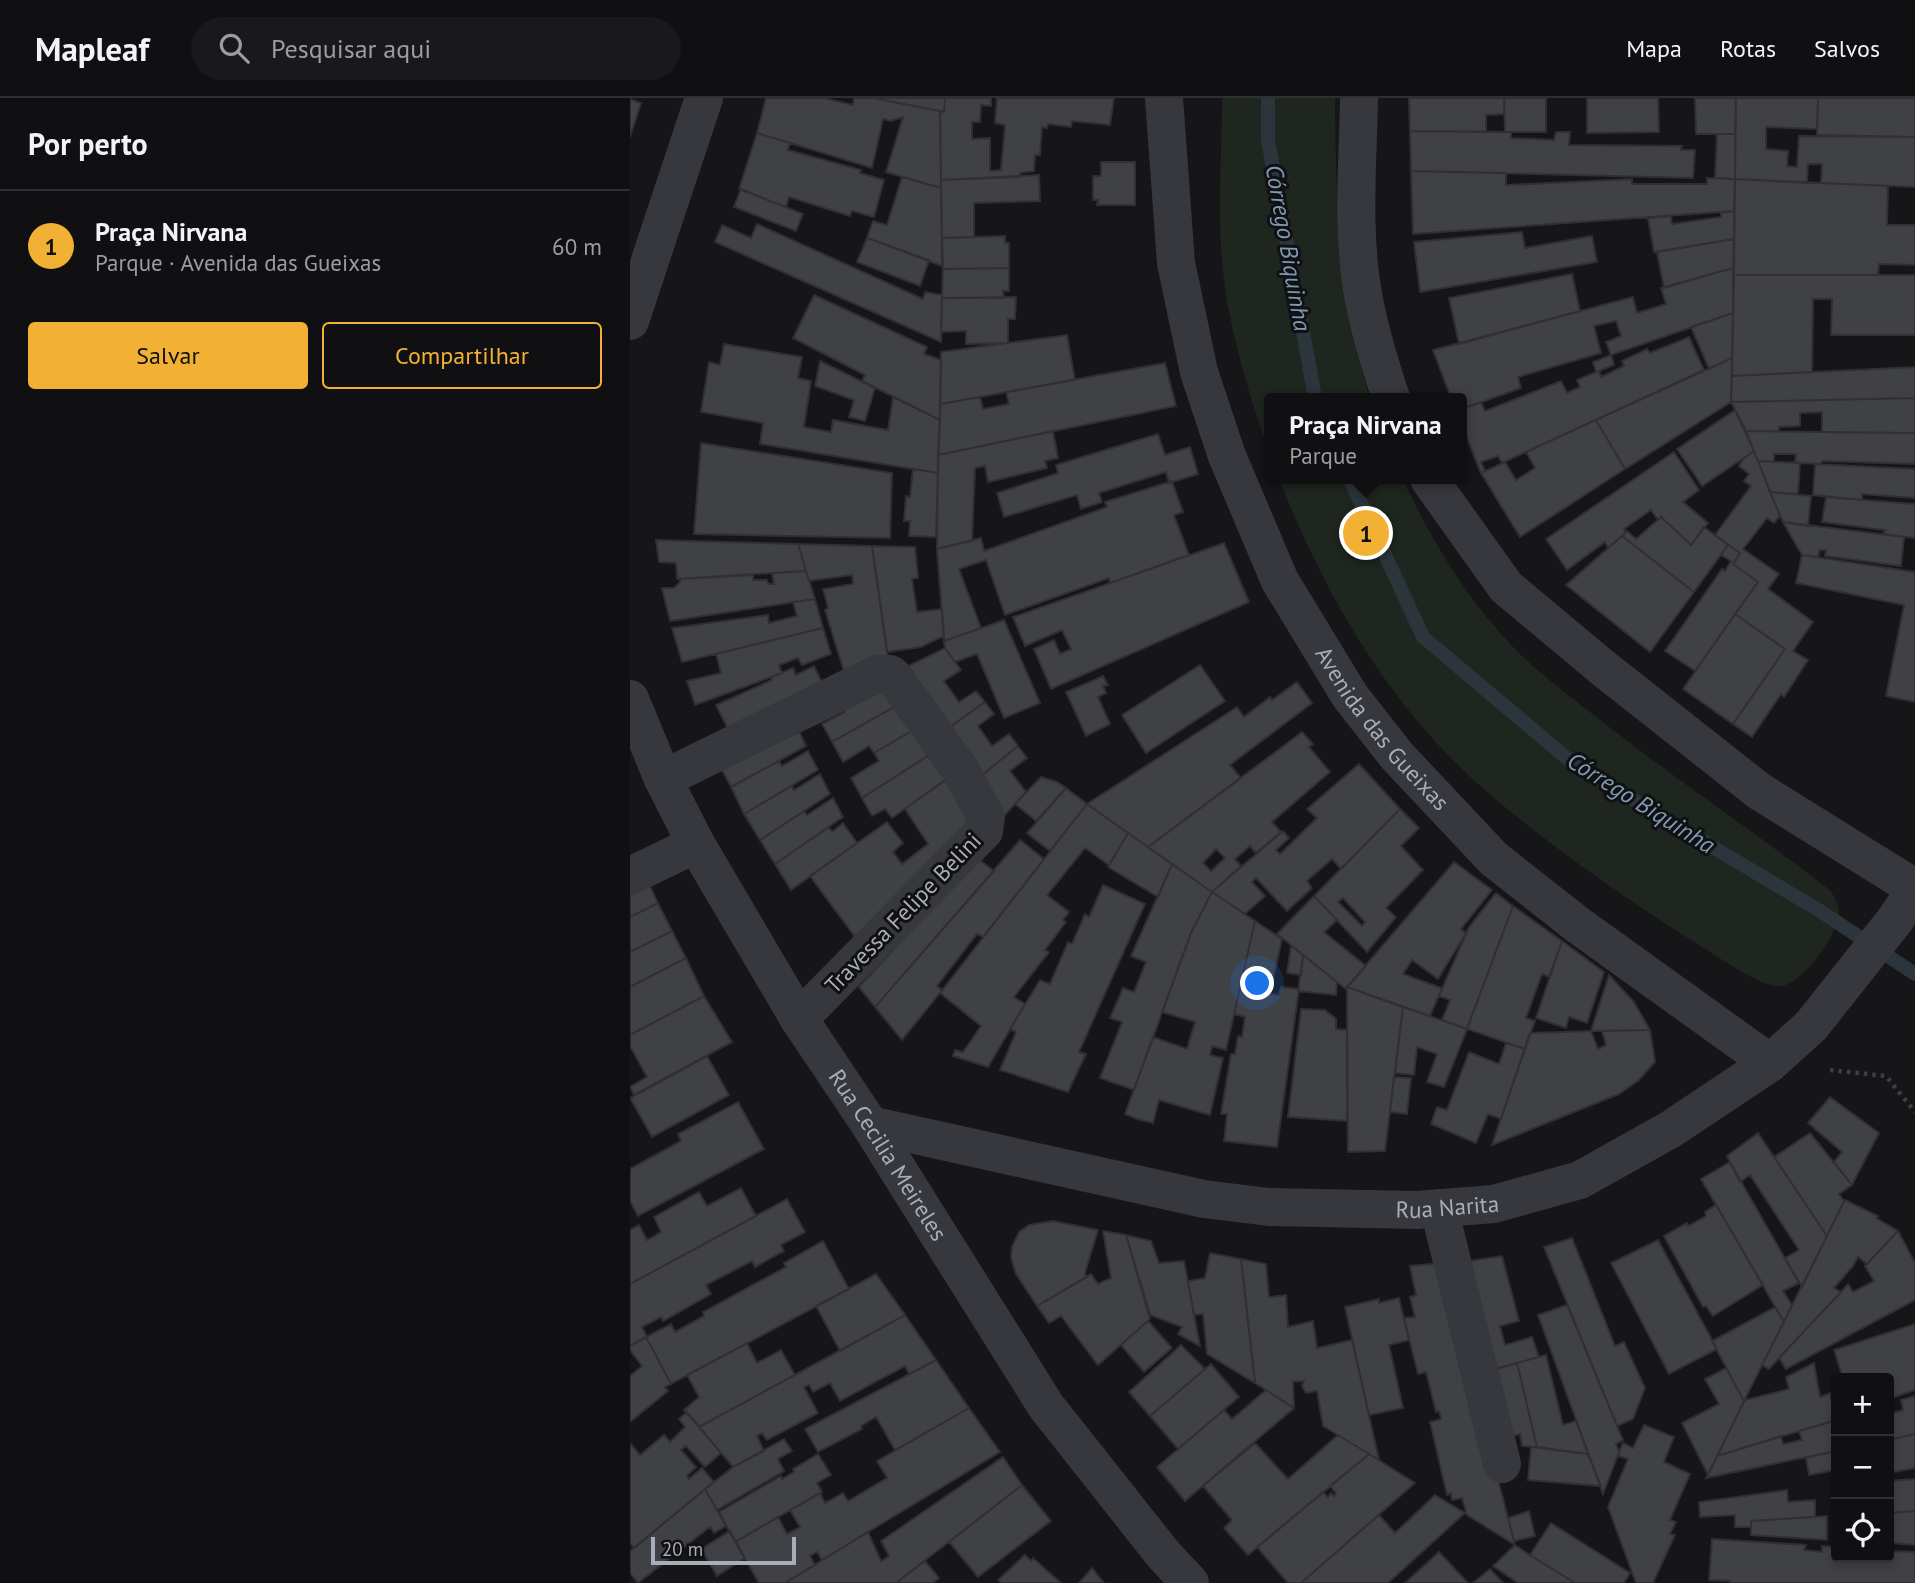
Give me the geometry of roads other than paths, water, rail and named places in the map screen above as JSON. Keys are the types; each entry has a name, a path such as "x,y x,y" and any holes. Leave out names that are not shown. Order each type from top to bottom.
{"street":[{"path":"630,321 704,98"},
{"name":"Avenida das Gueixas","path":"1164,98 1176,263 1199,372 1227,456 1280,582 1350,696 1397,756 1494,859 1578,925 1770,1063"},
{"path":"1359,98 1357,213 1362,286 1373,341 1389,393"},
{"path":"1433,484 1506,587 1759,791 1908,899"},
{"name":"Travessa Felipe Belini","path":"663,779 877,674 890,674 961,771 984,811 986,824 975,843 799,1019"},
{"name":"Rua Cecilia Meireles","path":"630,702 663,779 696,844 799,1019 870,1125 1046,1406 1163,1554 1190,1583"},
{"path":"630,876 696,844"},
{"name":"Rua Narita","path":"870,1125 1203,1199 1269,1207 1416,1210 1494,1204 1580,1180 1671,1129 1770,1063 1811,1026 1908,899"},
{"path":"1439,1209 1502,1464"}],"waterway":[{"name":"Córrego Biquinha","path":"1268,98 1268,140 1314,393"},
{"name":"Córrego Biquinha","path":"1352,484 1423,637 1575,765 1820,911 1915,974"}],"place":[{"name":"Praça Nirvana","path":"1366,533"}]}
